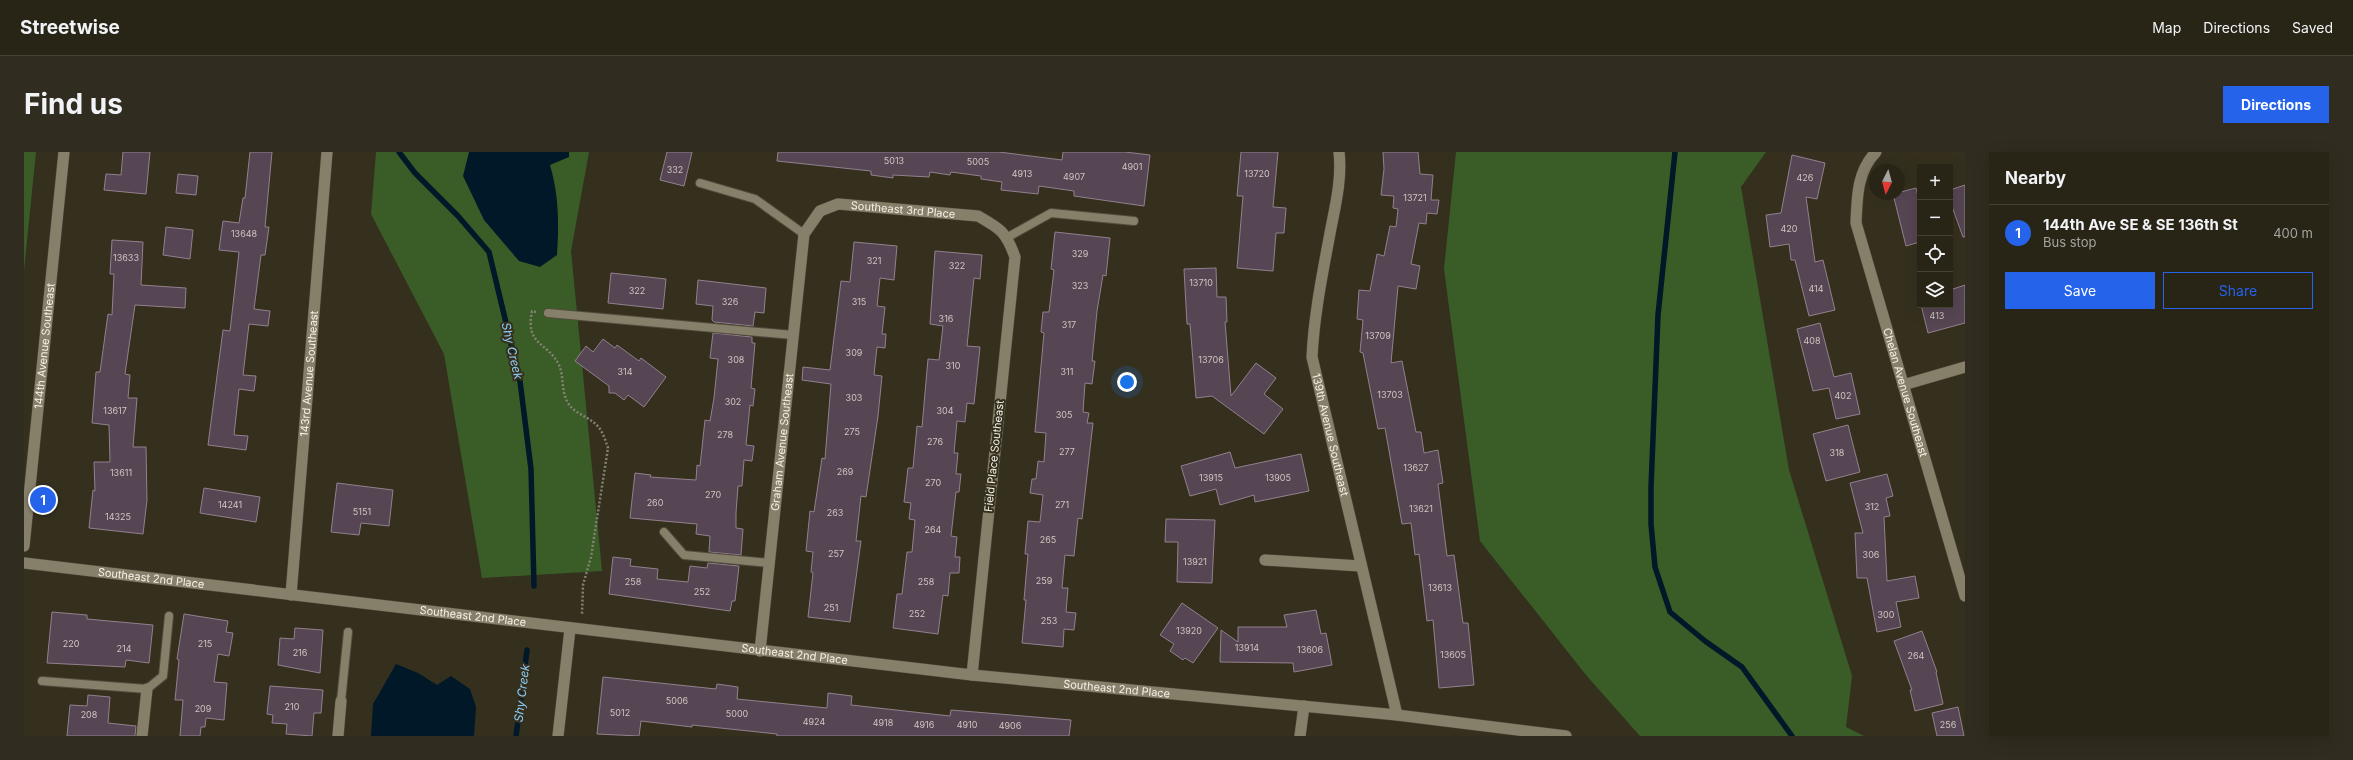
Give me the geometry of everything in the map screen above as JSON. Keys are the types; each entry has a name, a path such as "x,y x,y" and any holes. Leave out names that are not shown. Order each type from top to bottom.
{"street":[{"name":"144th Avenue Southeast","path":"25,542 64,152"},
{"name":"143rd Avenue Southeast","path":"291,595 327,152"},
{"name":"139th Avenue Southeast","path":"1339,152 1340,164 1337,199 1318,301 1312,357 1360,566 1397,715"},
{"name":"Chelan Avenue Southeast","path":"1876,152 1868,161 1858,187 1856,223 1965,596"},
{"name":"Southeast 3rd Place","path":"804,234 820,211 838,204 978,216 995,226 1008,237"},
{"name":"Graham Avenue Southeast","path":"760,651 804,234"},
{"name":"Field Place Southeast","path":"972,675 1015,257 1008,237"},
{"path":"1903,385 1965,367"},
{"path":"1265,560 1360,566"},
{"name":"Southeast 2nd Place","path":"24,563 972,675 1397,715 1566,736"},
{"path":"558,736 575,629"},
{"path":"142,736 147,689"},
{"path":"338,736 341,701"},
{"path":"1300,736 1304,706"}],"lane":[{"path":"700,183 755,199 804,234"},
{"path":"1008,237 1052,213 1134,221"},
{"path":"548,312 793,335"},
{"path":"664,532 684,555 769,563"},
{"path":"42,681 147,689 163,676 169,616"},
{"path":"341,701 348,632"}],"path":[{"path":"548,312 532,311 530,323 534,338 548,350 559,366 567,401 574,410 595,422 603,435 608,448 591,557 583,585 575,629"}],"green space":[{"path":"24,152 36,152 24,270"},
{"path":"376,152 589,152 571,251 602,571 482,578 444,354 371,214"},
{"path":"1456,152 1766,152 1741,187 1789,470 1852,676 1846,727 1864,736 1640,736 1586,675 1480,541 1444,269"}],"water":[{"path":"469,152 569,152 569,157 550,165 558,210 557,255 540,267 519,261 484,220 463,176"},
{"path":"396,664 418,673 437,685 451,676 470,689 476,707 474,736 371,736 373,704"}],"building":[{"path":"123,152 150,152 146,194 104,190 106,174 121,175"},
{"path":"250,152 272,152 265,227 269,227 265,255 261,255 254,309 270,311 268,326 249,324 243,375 256,376 254,391 239,389 234,435 248,436 246,450 208,445 223,330 230,331 239,252 219,250 223,221 239,223 243,198 245,198"},
{"path":"667,152 692,152 684,186 660,180"},
{"path":"778,152 999,152 1062,160 1063,152 1125,152 1150,155 1144,206 1074,196 1074,191 1039,186 1038,194 1001,190 1002,182 981,179 981,176 951,172 950,175 930,172 929,177 893,175 893,178 871,175 871,171 777,161"},
{"path":"1241,152 1278,152 1273,207 1286,208 1284,233 1276,233 1273,271 1237,268 1243,196 1237,196"},
{"path":"1383,152 1418,152 1420,174 1433,175 1431,200 1439,200 1437,214 1427,213 1426,224 1419,223 1411,264 1420,266 1416,289 1398,286 1391,363 1402,361 1416,432 1421,432 1424,453 1438,450 1443,483 1438,484 1447,556 1454,555 1463,623 1468,623 1474,685 1439,688 1433,620 1427,621 1419,554 1415,555 1411,523 1402,524 1385,428 1378,429 1363,353 1360,352 1363,320 1357,319 1359,290 1370,291 1377,254 1384,256 1390,226 1396,227 1398,209 1393,208 1394,196 1381,195 1384,169"},
{"path":"1792,155 1825,163 1817,199 1806,197 1815,262 1823,260 1835,310 1809,316 1795,260 1791,260 1789,244 1770,247 1766,215 1781,213"},
{"path":"178,174 198,176 196,195 176,193"},
{"path":"1965,185 1965,237 1963,237 1953,209 1953,189"},
{"path":"1916,188 1917,192 1917,243 1906,246 1894,200 1905,200 1905,191"},
{"path":"166,227 193,230 190,259 163,255"},
{"path":"1055,232 1110,238 1106,276 1103,275 1097,311 1092,361 1095,361 1092,384 1085,383 1083,412 1089,413 1087,423 1093,423 1082,519 1078,518 1074,556 1065,555 1062,588 1068,588 1066,612 1076,613 1074,630 1064,629 1063,647 1022,643 1026,600 1024,600 1028,554 1025,554 1028,521 1040,522 1043,495 1030,493 1032,479 1036,479 1038,461 1044,462 1046,433 1035,432 1044,333 1041,332 1043,312 1049,312 1054,270 1051,269"},
{"path":"112,240 143,242 141,285 186,288 185,308 135,305 125,374 130,375 128,398 137,398 133,447 146,447 147,500 143,534 89,528 93,490 95,491 94,462 110,462 109,425 92,423 96,372 100,372 108,314 112,315 114,274 110,274"},
{"path":"854,242 897,246 894,280 880,278 877,306 885,307 882,334 886,334 885,348 877,347 874,375 882,376 878,416 866,497 861,496 856,541 861,541 850,622 808,617 813,573 811,572 813,552 806,551 810,511 814,512 822,458 825,459 831,384 802,380 803,367 830,370 841,281 850,282"},
{"path":"935,251 982,255 980,279 974,278 967,346 980,347 974,404 967,403 965,422 957,421 954,453 958,453 956,474 961,474 959,492 956,492 951,536 957,537 955,557 960,557 959,573 950,573 948,596 943,595 938,634 893,628 897,594 902,594 907,552 912,552 915,520 909,519 911,503 904,502 908,468 913,468 917,426 922,427 928,359 939,360 943,326 930,324"},
{"path":"1216,268 1217,297 1226,297 1227,322 1225,322 1231,396 1256,363 1276,378 1264,394 1283,409 1264,434 1212,396 1196,398 1190,324 1187,324 1184,269"},
{"path":"611,273 666,279 663,309 608,303"},
{"path":"698,280 766,288 764,313 755,312 753,326 714,322 712,320 713,306 696,304"},
{"path":"1965,285 1965,323 1928,333 1922,308 1953,308 1953,289"},
{"path":"1820,323 1834,377 1851,373 1860,414 1836,419 1829,388 1813,391 1797,329"},
{"path":"713,333 752,337 752,343 755,343 751,388 755,389 753,406 750,405 746,445 754,446 752,461 744,460 742,486 738,486 736,513 736,528 743,529 741,555 709,552 710,536 696,534 697,524 630,518 635,473 651,475 650,477 696,480 697,465 700,466 705,420 710,421 714,398 718,359 710,358"},
{"path":"603,339 615,348 617,345 639,361 641,358 666,377 644,407 628,395 624,400 615,393 609,393 609,386 575,361 586,346 593,352"},
{"path":"1848,425 1860,472 1826,481 1813,434"},
{"path":"1230,452 1235,468 1301,454 1309,491 1255,502 1254,495 1220,505 1216,489 1190,496 1181,466"},
{"path":"1887,474 1893,496 1886,498 1890,516 1884,517 1887,581 1915,576 1919,598 1896,602 1901,627 1877,632 1867,578 1857,578 1855,533 1863,533 1850,483"},
{"path":"337,483 393,490 389,526 361,523 359,535 331,532"},
{"path":"204,488 260,497 256,522 200,513"},
{"path":"1166,519 1215,520 1212,583 1177,582 1178,542 1165,542"},
{"path":"613,557 631,559 630,566 658,569 657,579 688,582 690,566 707,568 708,563 739,566 735,601 732,601 730,611 609,594"},
{"path":"1182,603 1218,628 1193,663 1185,658 1183,660 1170,651 1174,644 1160,635"},
{"path":"1316,610 1321,634 1326,633 1332,665 1294,672 1293,663 1220,662 1221,630 1238,642 1238,627 1287,627 1284,615"},
{"path":"52,612 87,615 87,619 153,625 149,663 126,660 125,667 47,663"},
{"path":"184,614 228,621 226,632 233,633 229,656 218,654 214,682 227,683 224,720 206,718 205,727 201,727 200,736 180,736 183,700 175,700 179,660 177,659"},
{"path":"295,628 323,630 320,673 278,665 280,638 294,639"},
{"path":"1922,631 1937,672 1943,704 1915,711 1910,690 1912,690 1894,641"},
{"path":"603,677 716,689 717,684 738,687 737,699 827,708 828,693 852,696 851,705 950,716 951,710 1071,720 1069,736 777,736 777,734 641,721 639,736 597,734"},
{"path":"270,686 323,690 321,713 314,713 312,736 286,734 287,724 272,723 273,715 267,714"},
{"path":"88,695 110,697 108,723 136,726 135,736 67,736 70,705 87,706"},
{"path":"1958,707 1964,736 1937,736 1932,713"}],"waterway":[{"name":"Shy Creek","path":"399,152 415,173 458,216 489,252 520,381 531,469 534,586"},
{"path":"1675,152 1658,315 1651,487 1651,524 1655,567 1670,612 1705,641 1742,667 1792,736"},
{"name":"Shy Creek","path":"516,736 527,650"}],"place":[{"name":"144th Ave SE & SE 136th St","path":"43,500"}]}
